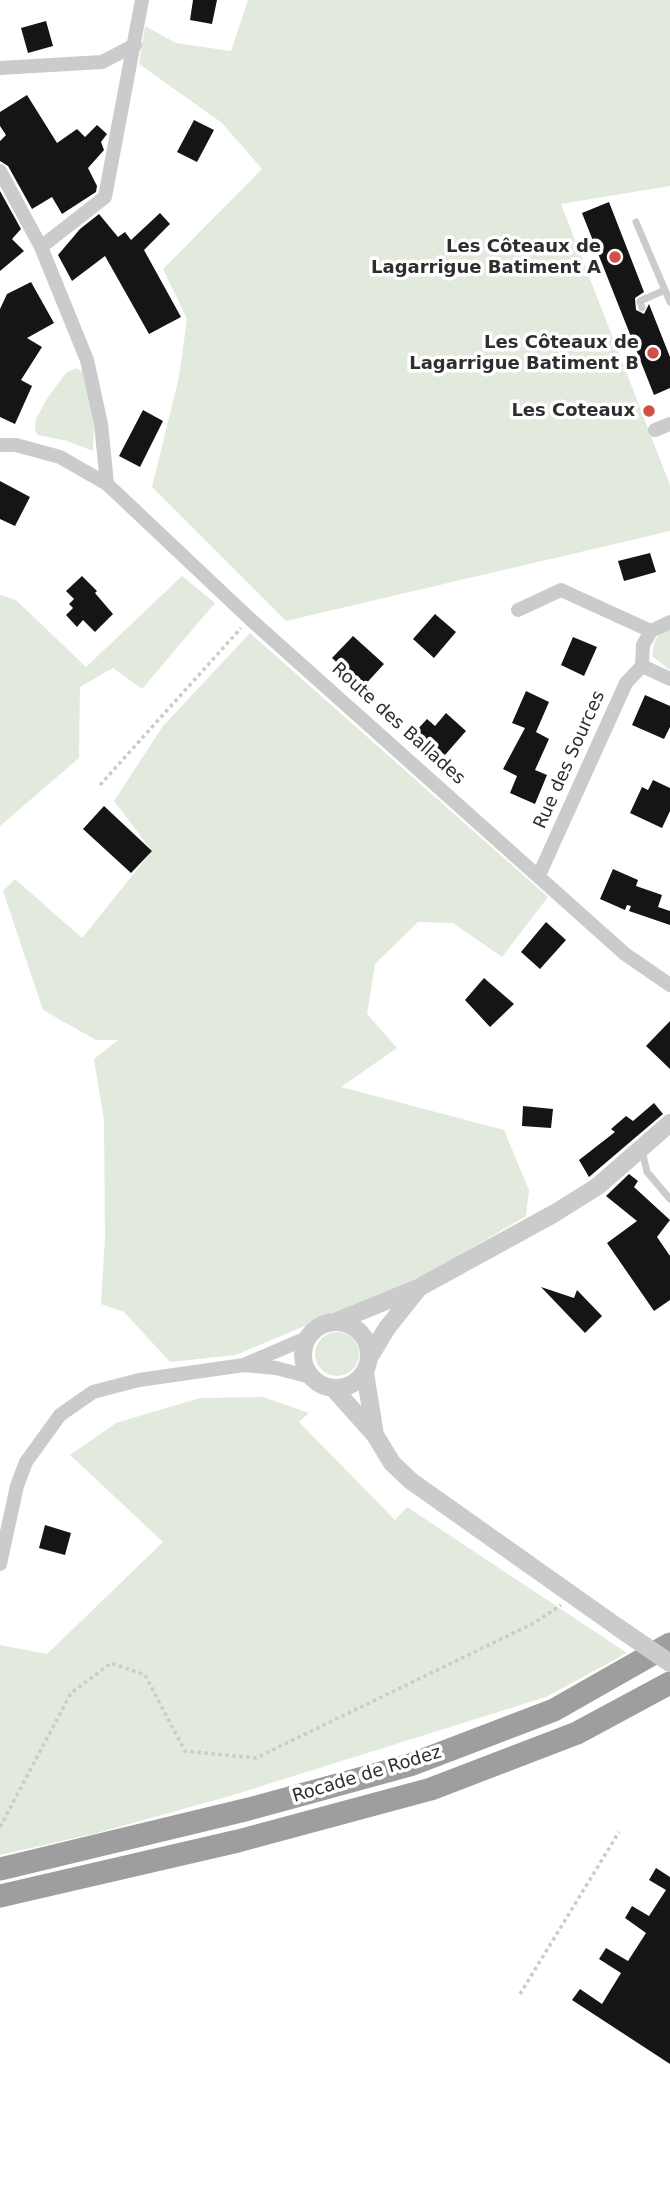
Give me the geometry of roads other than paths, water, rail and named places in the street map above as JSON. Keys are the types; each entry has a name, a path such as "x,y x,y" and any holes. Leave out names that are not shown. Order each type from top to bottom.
{"highway":[{"name":"Rocade de Rodez","path":"0,1869 249,1809 410,1765 554,1710 670,1644"},
{"name":"Rocade de Rodez","path":"0,1896 238,1841 431,1789 577,1733 670,1683"}],"street":[{"path":"41,247 105,197 142,0"},
{"path":"0,68 102,62 135,45"},
{"path":"0,171 41,247 88,360 101,424 107,484"},
{"path":"655,430 670,424"},
{"name":"Route des Ballades","path":"0,445 16,445 60,457 107,484 250,619 625,954 670,985"},
{"path":"518,610 561,590 651,631 670,622"},
{"name":"Rue des Sources","path":"539,875 626,683 642,666 643,645 651,631"},
{"path":"642,666 670,679"},
{"path":"244,1365 307,1338 324,1324 420,1287 577,1199 642,1150 670,1124"},
{"path":"333,1388 351,1385 367,1365 387,1328 420,1287"},
{"path":"335,1322 356,1328 363,1335 375,1435"},
{"path":"307,1338 303,1358 311,1377"},
{"path":"0,1564 17,1486 26,1462 60,1415 93,1392 127,1383 244,1365 276,1368 311,1377 333,1388 375,1435 392,1464 411,1481 670,1663"}],"lane":[{"path":"636,222 670,302"},
{"path":"640,301 665,290"},
{"path":"642,1150 647,1172 670,1199"}],"place":[{"name":"Les Côteaux de Lagarrigue Batiment A","path":"615,257"},
{"name":"Les Côteaux de Lagarrigue Batiment B","path":"653,353"},
{"name":"Les Coteaux","path":"649,411"}]}
